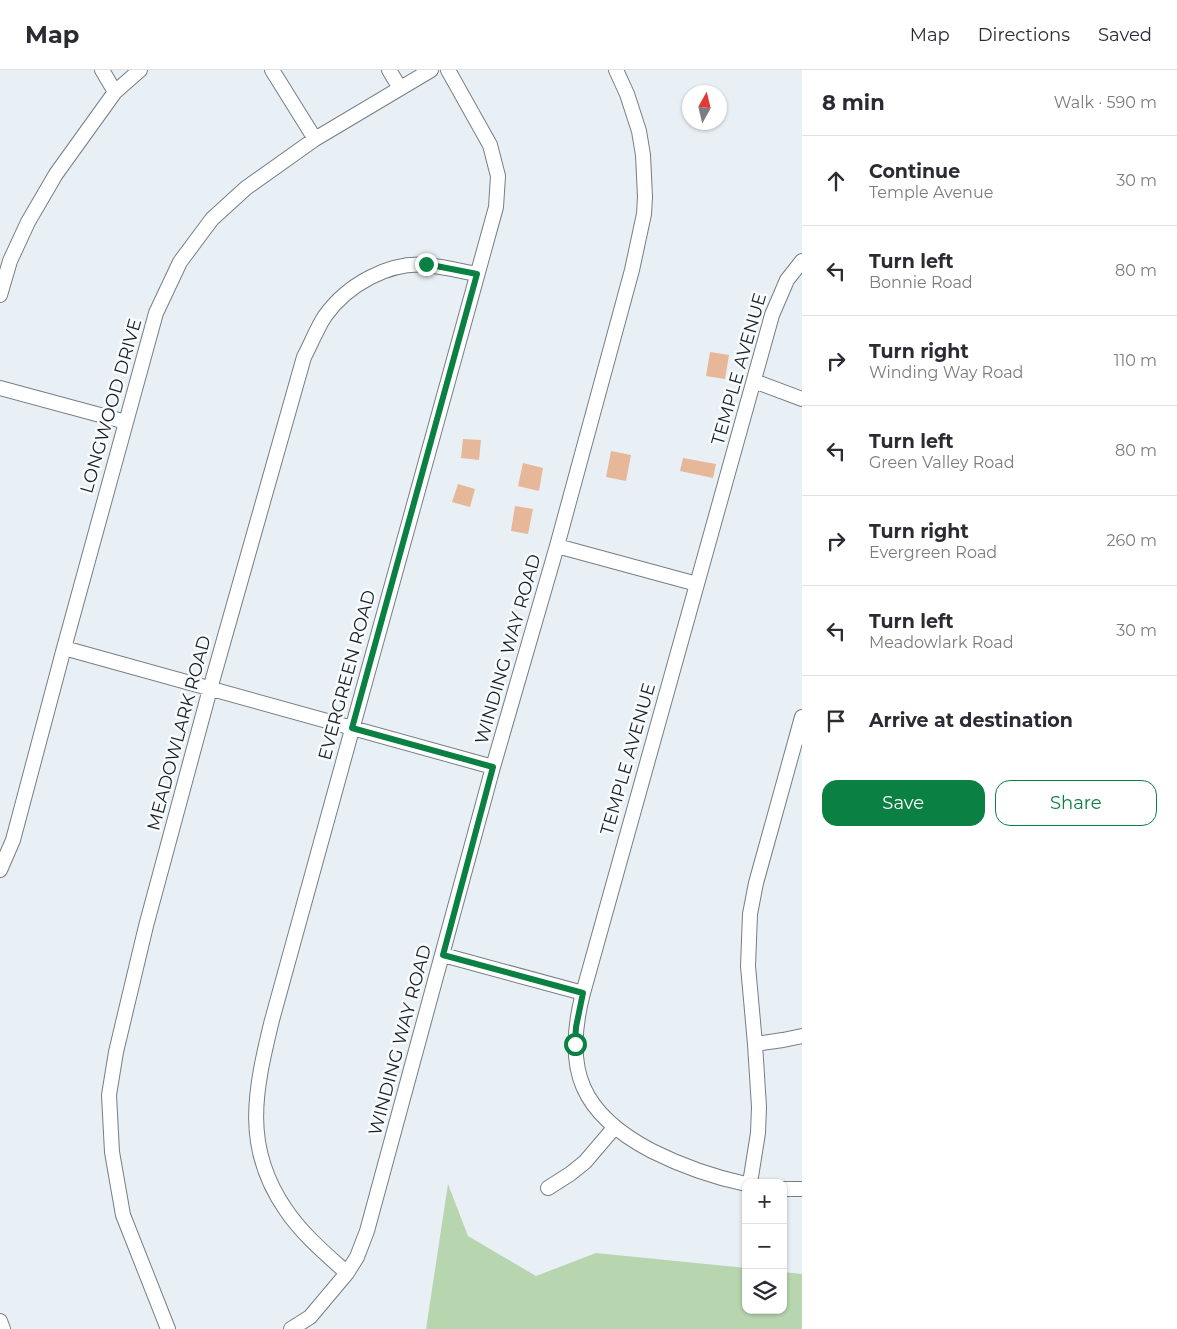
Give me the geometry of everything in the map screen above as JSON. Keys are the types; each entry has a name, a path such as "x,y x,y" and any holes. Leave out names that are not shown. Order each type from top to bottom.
{"street":[{"path":"102,70 114,92"},
{"path":"0,295 10,261 28,222 56,174 114,92 140,70"},
{"path":"272,70 315,139"},
{"path":"389,70 400,88"},
{"name":"LONGWOOD DRIVE","path":"0,870 13,840 156,313 180,262 212,220 246,188 315,139 431,70"},
{"name":"EVERGREEN ROAD","path":"347,1273 312,1240 287,1212 267,1180 258,1151 256,1114 259,1071 496,207 498,176 490,145 448,70"},
{"name":"WINDING WAY ROAD","path":"291,1329 310,1317 347,1273 357,1257 367,1231 493,767 557,546 632,270 644,214 642,144 616,70"},
{"name":"TEMPLE AVENUE","path":"742,1183 709,1174 677,1162 634,1141 614,1128 591,1101 583,1086 575,1054 575,1036 583,993 777,302 787,280 802,261"},
{"name":"MEADOWLARK ROAD","path":"168,1329 123,1215 112,1152 109,1095 116,1052 146,926 210,688 304,357 325,317 340,298 366,278 394,268 426,264 477,274"},
{"path":"754,381 802,399"},
{"path":"0,388 126,422"},
{"path":"557,546 697,584"},
{"path":"64,648 493,767"},
{"path":"751,1179 759,1123 756,1044 748,966 750,914 756,883 802,717"},
{"path":"443,955 583,993"},
{"path":"756,1044 802,1036"},
{"path":"548,1188 578,1168 614,1128"},
{"path":"787,1189 802,1189"},
{"path":"0,1321 3,1329"}],"green space":[{"path":"448,1184 468,1236 536,1276 596,1253 742,1268 742,1314 787,1314 787,1272 802,1274 802,1329 426,1329"}],"building":[{"path":"710,352 729,355 725,379 706,376"},
{"path":"463,439 481,440 479,460 461,458"},
{"path":"611,451 631,455 626,481 606,477"},
{"path":"683,458 716,464 713,478 680,471"},
{"path":"523,463 543,468 539,491 518,486"},
{"path":"458,484 475,489 470,507 452,502"},
{"path":"515,506 533,509 528,534 511,531"}],"route":[{"path":"426,264 477,274 352,728 493,767 443,955 583,993 576,1027 575,1044"}]}
